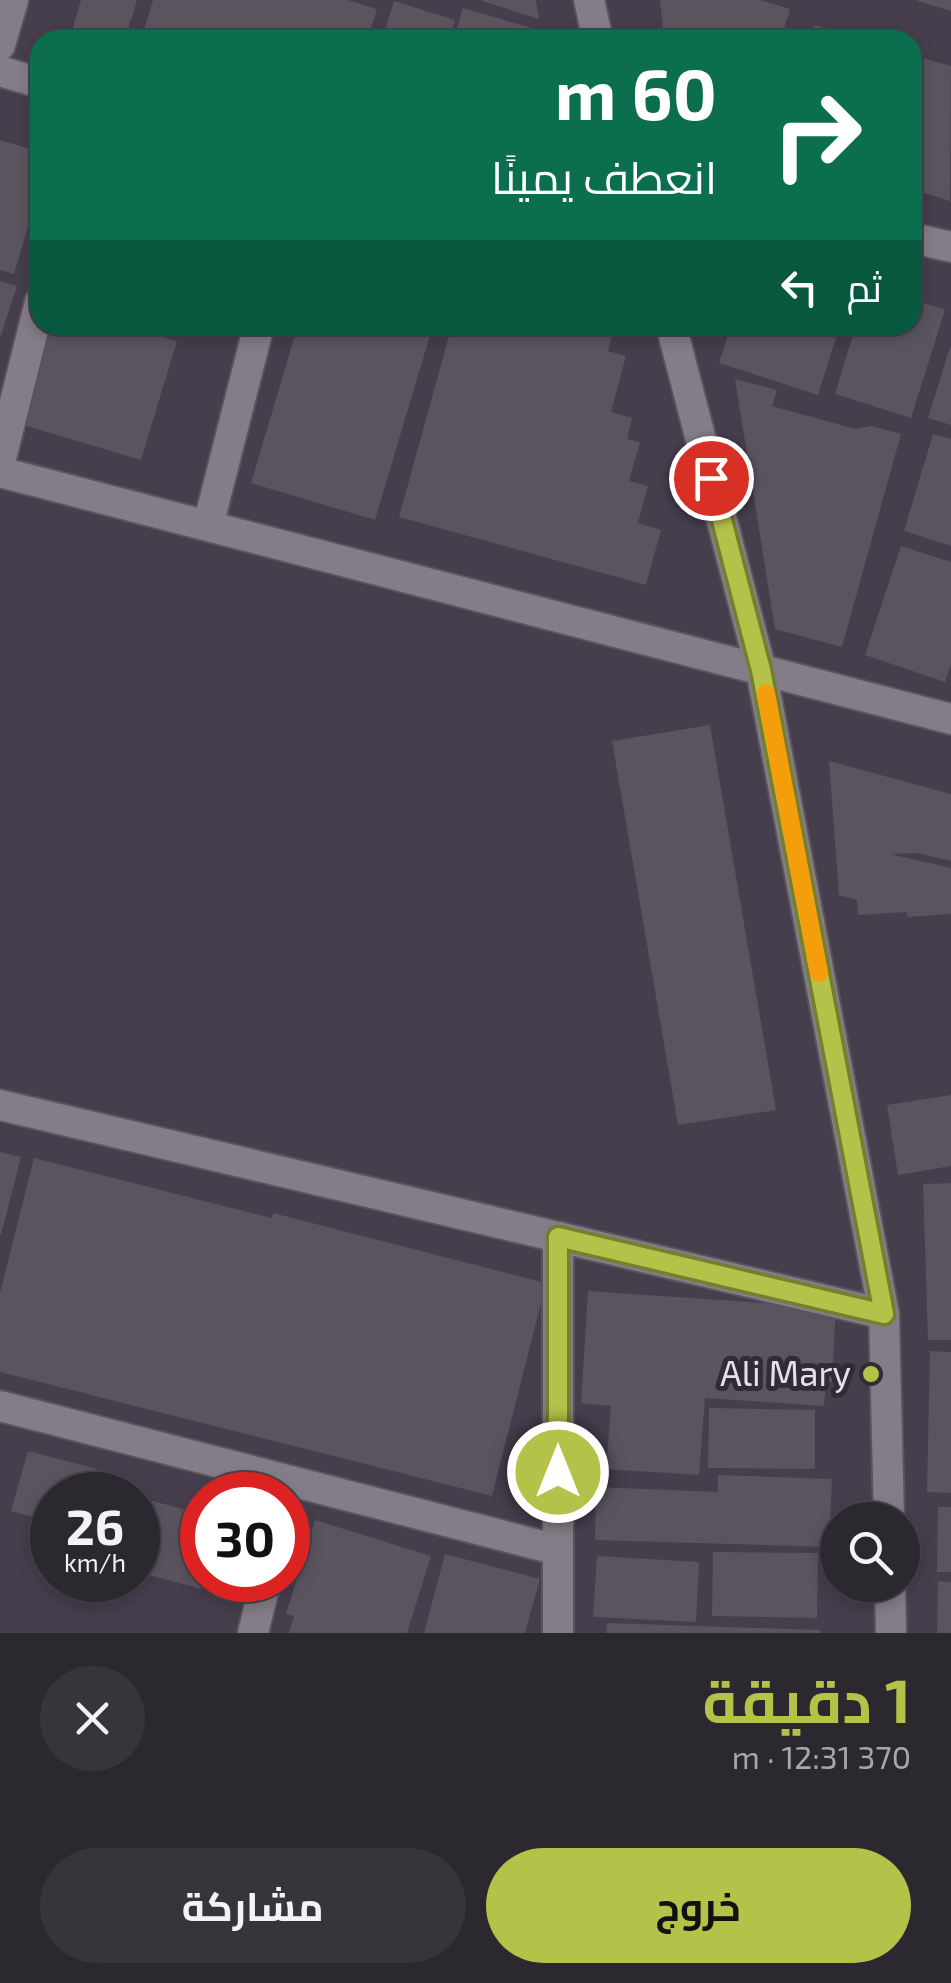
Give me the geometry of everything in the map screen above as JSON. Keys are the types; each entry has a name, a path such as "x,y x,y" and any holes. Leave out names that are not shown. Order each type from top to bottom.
{"street":[{"path":"0,46 13,0"},
{"path":"590,0 596,30"},
{"path":"0,72 30,80"},
{"path":"922,240 951,247"},
{"path":"0,462 32,335"},
{"path":"208,526 256,335"},
{"path":"673,335 761,670 884,1314 888,1502"},
{"path":"0,472 951,719"},
{"path":"0,1105 884,1314"},
{"path":"558,1237 558,1633"},
{"path":"1,1413 228,1472"},
{"path":"310,1493 558,1550"},
{"path":"253,1633 261,1602"},
{"path":"890,1602 891,1633"}],"shaded area":[{"path":"0,0 951,0 951,1633 0,1633"}],"building":[{"path":"81,0 137,0 128,30 72,30"},
{"path":"153,0 348,0 377,9 370,30 144,30"},
{"path":"536,0 539,19 482,1"},
{"path":"660,0 760,0 790,9 784,30 663,30"},
{"path":"951,0 951,11 917,1"},
{"path":"394,1 455,20 452,30 385,30"},
{"path":"463,8 539,30 456,30"},
{"path":"922,58 951,66 950,201 922,192"},
{"path":"0,140 30,149 30,220 14,274 0,270"},
{"path":"0,281 17,286 1,335 0,335"},
{"path":"922,302 945,310 911,418 835,394 853,335 922,335"},
{"path":"44,335 157,335 177,341 141,460 17,423"},
{"path":"295,335 430,335 375,520 251,483"},
{"path":"449,335 612,335 608,351 626,356 611,412 632,418 627,439 640,442 629,481 648,486 638,523 661,530 646,585 399,517"},
{"path":"728,335 837,335 818,395 719,363"},
{"path":"951,347 951,425 928,418"},
{"path":"735,379 777,390 772,406 855,429 872,426 901,434 842,647 775,629"},
{"path":"933,434 951,439 951,546 904,531"},
{"path":"901,546 951,562 951,664 945,682 865,655"},
{"path":"710,725 776,1110 678,1125 612,741"},
{"path":"829,761 951,794 951,861 918,853 890,854 951,868 951,914 858,915 857,900 839,895"},
{"path":"951,1095 951,1166 898,1175 887,1105"},
{"path":"0,1152 21,1157 1,1235 0,1234"},
{"path":"34,1158 272,1218 273,1213 546,1283 492,1496 0,1372 0,1293"},
{"path":"951,1183 951,1340 928,1340 923,1184"},
{"path":"588,1291 836,1308 832,1382 826,1382 824,1406 705,1398 699,1475 606,1469 611,1406 581,1403"},
{"path":"930,1351 951,1352 951,1493 927,1492"},
{"path":"709,1408 815,1410 815,1469 708,1468"},
{"path":"28,1451 108,1472 30,1472 30,1516 11,1511"},
{"path":"718,1475 832,1479 831,1502 820,1502 820,1547 595,1540 596,1487 718,1492"},
{"path":"160,1503 180,1508 180,1583 160,1578"},
{"path":"938,1507 951,1507 951,1572 937,1572"},
{"path":"315,1520 431,1556 407,1633 289,1633 294,1616 286,1614 290,1602 310,1602 310,1536"},
{"path":"713,1552 818,1553 817,1618 712,1616"},
{"path":"445,1554 540,1579 525,1633 424,1633"},
{"path":"597,1556 699,1562 696,1622 593,1617"},
{"path":"938,1581 951,1582 951,1633 937,1633"},
{"path":"607,1623 820,1630 820,1633 606,1633"}],"slow traffic":[{"path":"766,693 819,973"}],"place":[{"name":"Ali Mary","path":"871,1374"}],"route":[{"path":"558,1472 558,1237 884,1314 761,670 711,478"}]}
